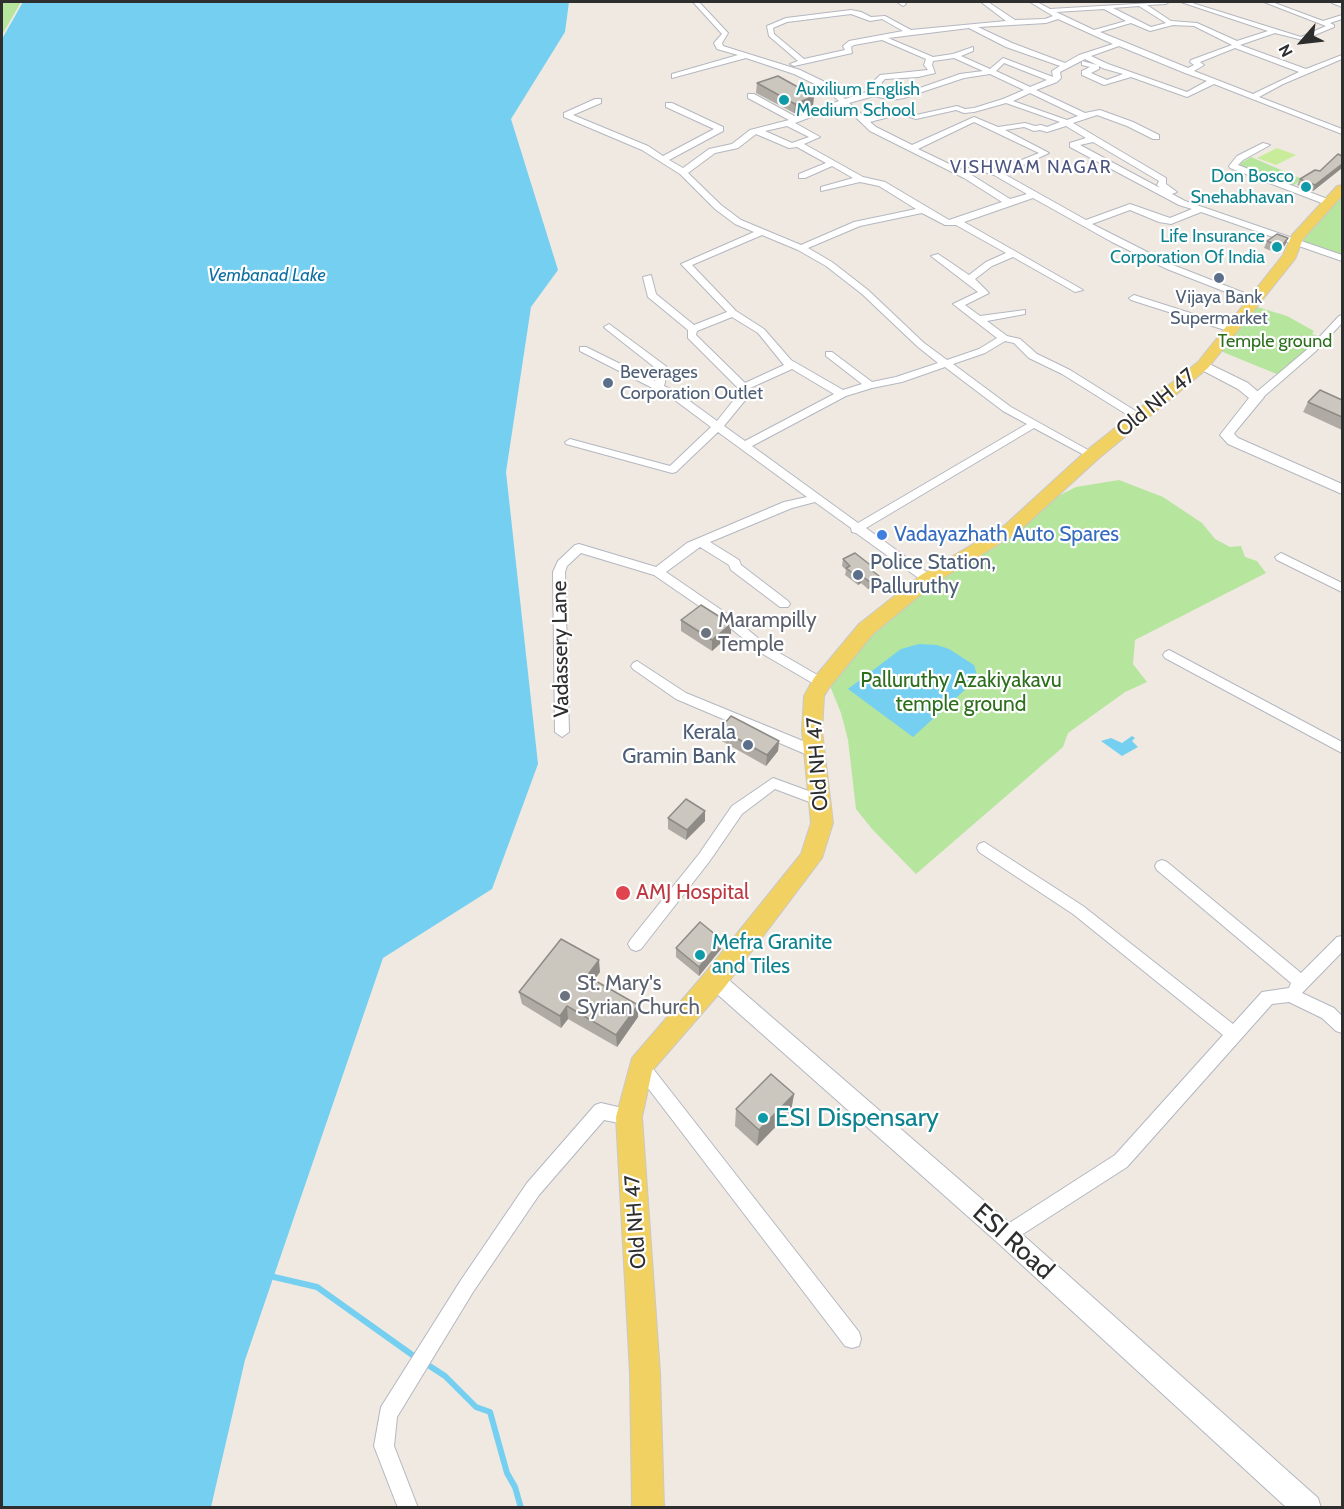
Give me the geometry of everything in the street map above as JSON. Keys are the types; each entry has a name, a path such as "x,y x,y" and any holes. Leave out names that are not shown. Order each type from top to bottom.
{"main road":[{"name":"Old NH 47","path":"648,1508 645,1373 629,1117 641,1066 715,980 811,858 822,823 812,731 814,696 821,683 866,629 928,579 1011,529 1092,454 1203,365 1290,256 1297,238 1336,196"},
{"path":"1203,365 1243,386 1257,397 1229,431 1227,435 1233,441 1342,489"},
{"name":"ESI Road","path":"715,980 1006,1234 1308,1508"}],"street":[{"path":"696,2 726,34 718,45 744,56 784,68 828,87 873,129 967,176 1009,202"},
{"path":"984,2 1014,23"},
{"path":"1033,2 1119,44 1342,132"},
{"path":"1048,11 1166,2"},
{"path":"1184,2 1301,39 1332,26 1267,2"},
{"path":"1140,4 1173,23 1195,24 1236,45 1307,72"},
{"path":"1105,6 1150,29 1173,23"},
{"path":"802,61 771,35 769,27 786,20 850,12 859,13 870,19 883,17 909,32"},
{"path":"784,68 802,61 849,51 847,46 883,38 886,35 969,25 1046,21 1059,16"},
{"path":"1323,23 1342,17"},
{"path":"1093,32 1132,21"},
{"path":"969,25 1009,45 1066,66"},
{"path":"1188,71 1200,65 1194,62 1277,30"},
{"path":"883,38 931,59 955,56 970,49"},
{"path":"865,121 900,112 916,117 951,109 974,110 1006,101 1054,80 1057,78 1056,72 1081,58 1119,44"},
{"path":"675,76 744,56"},
{"path":"955,56 1085,116"},
{"path":"1081,58 1187,95 1213,81"},
{"path":"1081,58 1096,67 1085,73 1107,83 1131,74"},
{"path":"1253,97 1280,82 1341,58"},
{"path":"873,94 878,88 878,81 883,77 930,73 932,71 928,65 931,59"},
{"path":"683,172 712,151 735,146 757,131 873,94 892,98 904,96 963,76 991,72 1003,60 1054,80"},
{"path":"751,96 816,137 800,145 792,146 757,131"},
{"path":"598,101 567,115 645,148 683,172 718,207 738,222 801,248 829,264 865,292 921,345 1007,409 1092,454"},
{"path":"792,120 825,106 816,101"},
{"path":"1006,101 1065,123 1093,140 1099,141 1163,180 1161,185 1186,201 1182,202"},
{"path":"664,159 720,129 669,105"},
{"path":"997,129 1026,125 1034,129 1041,127 1047,130 1097,112 1130,124 1156,137"},
{"path":"911,149 974,119 1046,153 997,173"},
{"path":"1093,140 1073,145 1182,202 1342,258"},
{"path":"800,145 860,179 882,184 922,210 948,223 957,222 1034,195"},
{"path":"1266,145 1240,158 1233,166 1336,196"},
{"path":"802,176 833,163"},
{"path":"966,163 997,173 1086,224 1170,267 1254,300"},
{"path":"967,176 985,170"},
{"path":"824,189 860,179"},
{"path":"1086,224 1130,207 1162,220 1171,221 1201,209"},
{"path":"801,248 857,224 922,210"},
{"path":"957,222 1012,254 1054,274 1078,290"},
{"path":"761,232 686,264 733,313 761,331 792,364 842,394"},
{"path":"969,279 989,264 1012,254"},
{"path":"934,256 969,279 984,293 958,304 1004,338 1017,341 1034,356 1066,372 1137,417"},
{"path":"648,277 651,295 693,329"},
{"path":"1134,298 1231,329"},
{"path":"979,319 1022,312"},
{"path":"693,329 733,313"},
{"path":"1257,397 1313,349 1342,318"},
{"path":"609,327 663,369 659,385"},
{"path":"570,442 672,471 718,426 747,391 691,336 693,329"},
{"path":"745,445 842,394 870,385 898,380 943,362 982,351 1004,338"},
{"path":"583,349 659,385 928,579"},
{"path":"829,354 870,385"},
{"path":"744,387 792,364"},
{"path":"856,529 1034,423"},
{"path":"817,498 788,505 691,546 658,572 732,623 765,650 821,683"},
{"path":"700,542 717,554 726,555 735,562 735,567 784,604"},
{"name":"Vadassery Lane","path":"562,732 559,572 562,564 579,548 658,572"},
{"path":"1281,557 1342,588"},
{"path":"1169,655 1342,748"},
{"path":"637,666 681,696 814,752"},
{"path":"636,944 704,858 737,810 746,803 773,783 820,801"},
{"path":"984,848 1078,910 1235,1035"},
{"path":"1162,866 1242,931 1296,989 1342,1026"},
{"path":"1006,1234 1121,1161 1268,998 1296,989 1342,942"},
{"path":"641,1066 852,1339"},
{"path":"408,1508 384,1446 388,1414 467,1286 533,1189 602,1111 629,1117"}],"green space":[{"path":"2,2 21,2 2,35"},
{"path":"1277,148 1296,155 1276,165 1257,158"},
{"path":"1251,157 1302,179 1290,188 1236,166"},
{"path":"1342,192 1342,255 1299,240"},
{"name":"Temple ground","path":"1254,306 1287,316 1314,331 1312,334 1321,337 1284,377 1218,350"},
{"name":"Palluruthy Azakiyakavu temple ground","path":"1119,480 1163,497 1202,523 1215,539 1230,547 1241,546 1245,557 1257,561 1266,573 1135,640 1133,664 1147,682 1125,692 1068,733 1063,747 916,874 872,829 856,809 848,740 841,713 828,681 879,623 1040,505 1076,487"}],"water":[{"name":"Vembanad Lake","path":"23,2 569,2 565,32 511,119 558,270 531,307 506,472 538,764 492,889 383,958 245,1360 211,1507 2,1507 2,39"},
{"path":"919,644 937,645 949,649 974,665 978,678 913,737 848,689 901,649"},
{"path":"1132,736 1135,738 1132,741 1138,747 1122,756 1101,741 1111,738 1122,743"}],"building":[{"path":"778,76 814,96 795,104 757,83"},
{"path":"1338,154 1342,156 1342,164 1315,185 1300,179 1315,170 1320,171"},
{"path":"1277,234 1288,238 1281,247 1267,241"},
{"path":"1320,390 1342,400 1342,417 1308,402"},
{"path":"855,553 873,567 870,569 879,576 870,582 862,576 859,578 846,568 850,566 843,559"},
{"path":"701,605 731,624 712,640 681,620"},
{"path":"731,716 779,741 767,755 720,729"},
{"path":"686,799 705,811 687,830 668,818"},
{"path":"700,922 722,940 699,967 676,948"},
{"name":"St. Mary's Syrian Church","path":"561,939 599,960 587,976 638,1005 616,1035 567,1006 560,1016 519,992"},
{"path":"771,1074 794,1094 759,1130 736,1109"}],"waterway":[{"path":"274,1277 317,1287 418,1359"},
{"path":"425,1363 445,1376 476,1407 490,1412 507,1473 515,1487 521,1508"}],"place":[{"name":"Auxilium English Medium School","path":"784,100"},
{"name":"Don Bosco Snehabhavan","path":"1306,187"},
{"name":"Life Insurance Corporation Of India","path":"1277,247"},
{"name":"Vijaya Bank Supermarket","path":"1219,278"},
{"name":"Beverages Corporation Outlet","path":"608,383"},
{"name":"Vadayazhath Auto Spares","path":"882,535"},
{"name":"Police Station, Palluruthy","path":"858,575"},
{"name":"Marampilly Temple","path":"706,633"},
{"name":"Kerala Gramin Bank","path":"748,745"},
{"name":"AMJ Hospital","path":"623,893"},
{"name":"Mefra Granite and Tiles","path":"700,955"},
{"name":"St. Mary's Syrian Church","path":"565,996"},
{"name":"ESI Dispensary","path":"763,1118"}],"district":[{"name":"VISHWAM NAGAR","path":"1031,168"}]}
